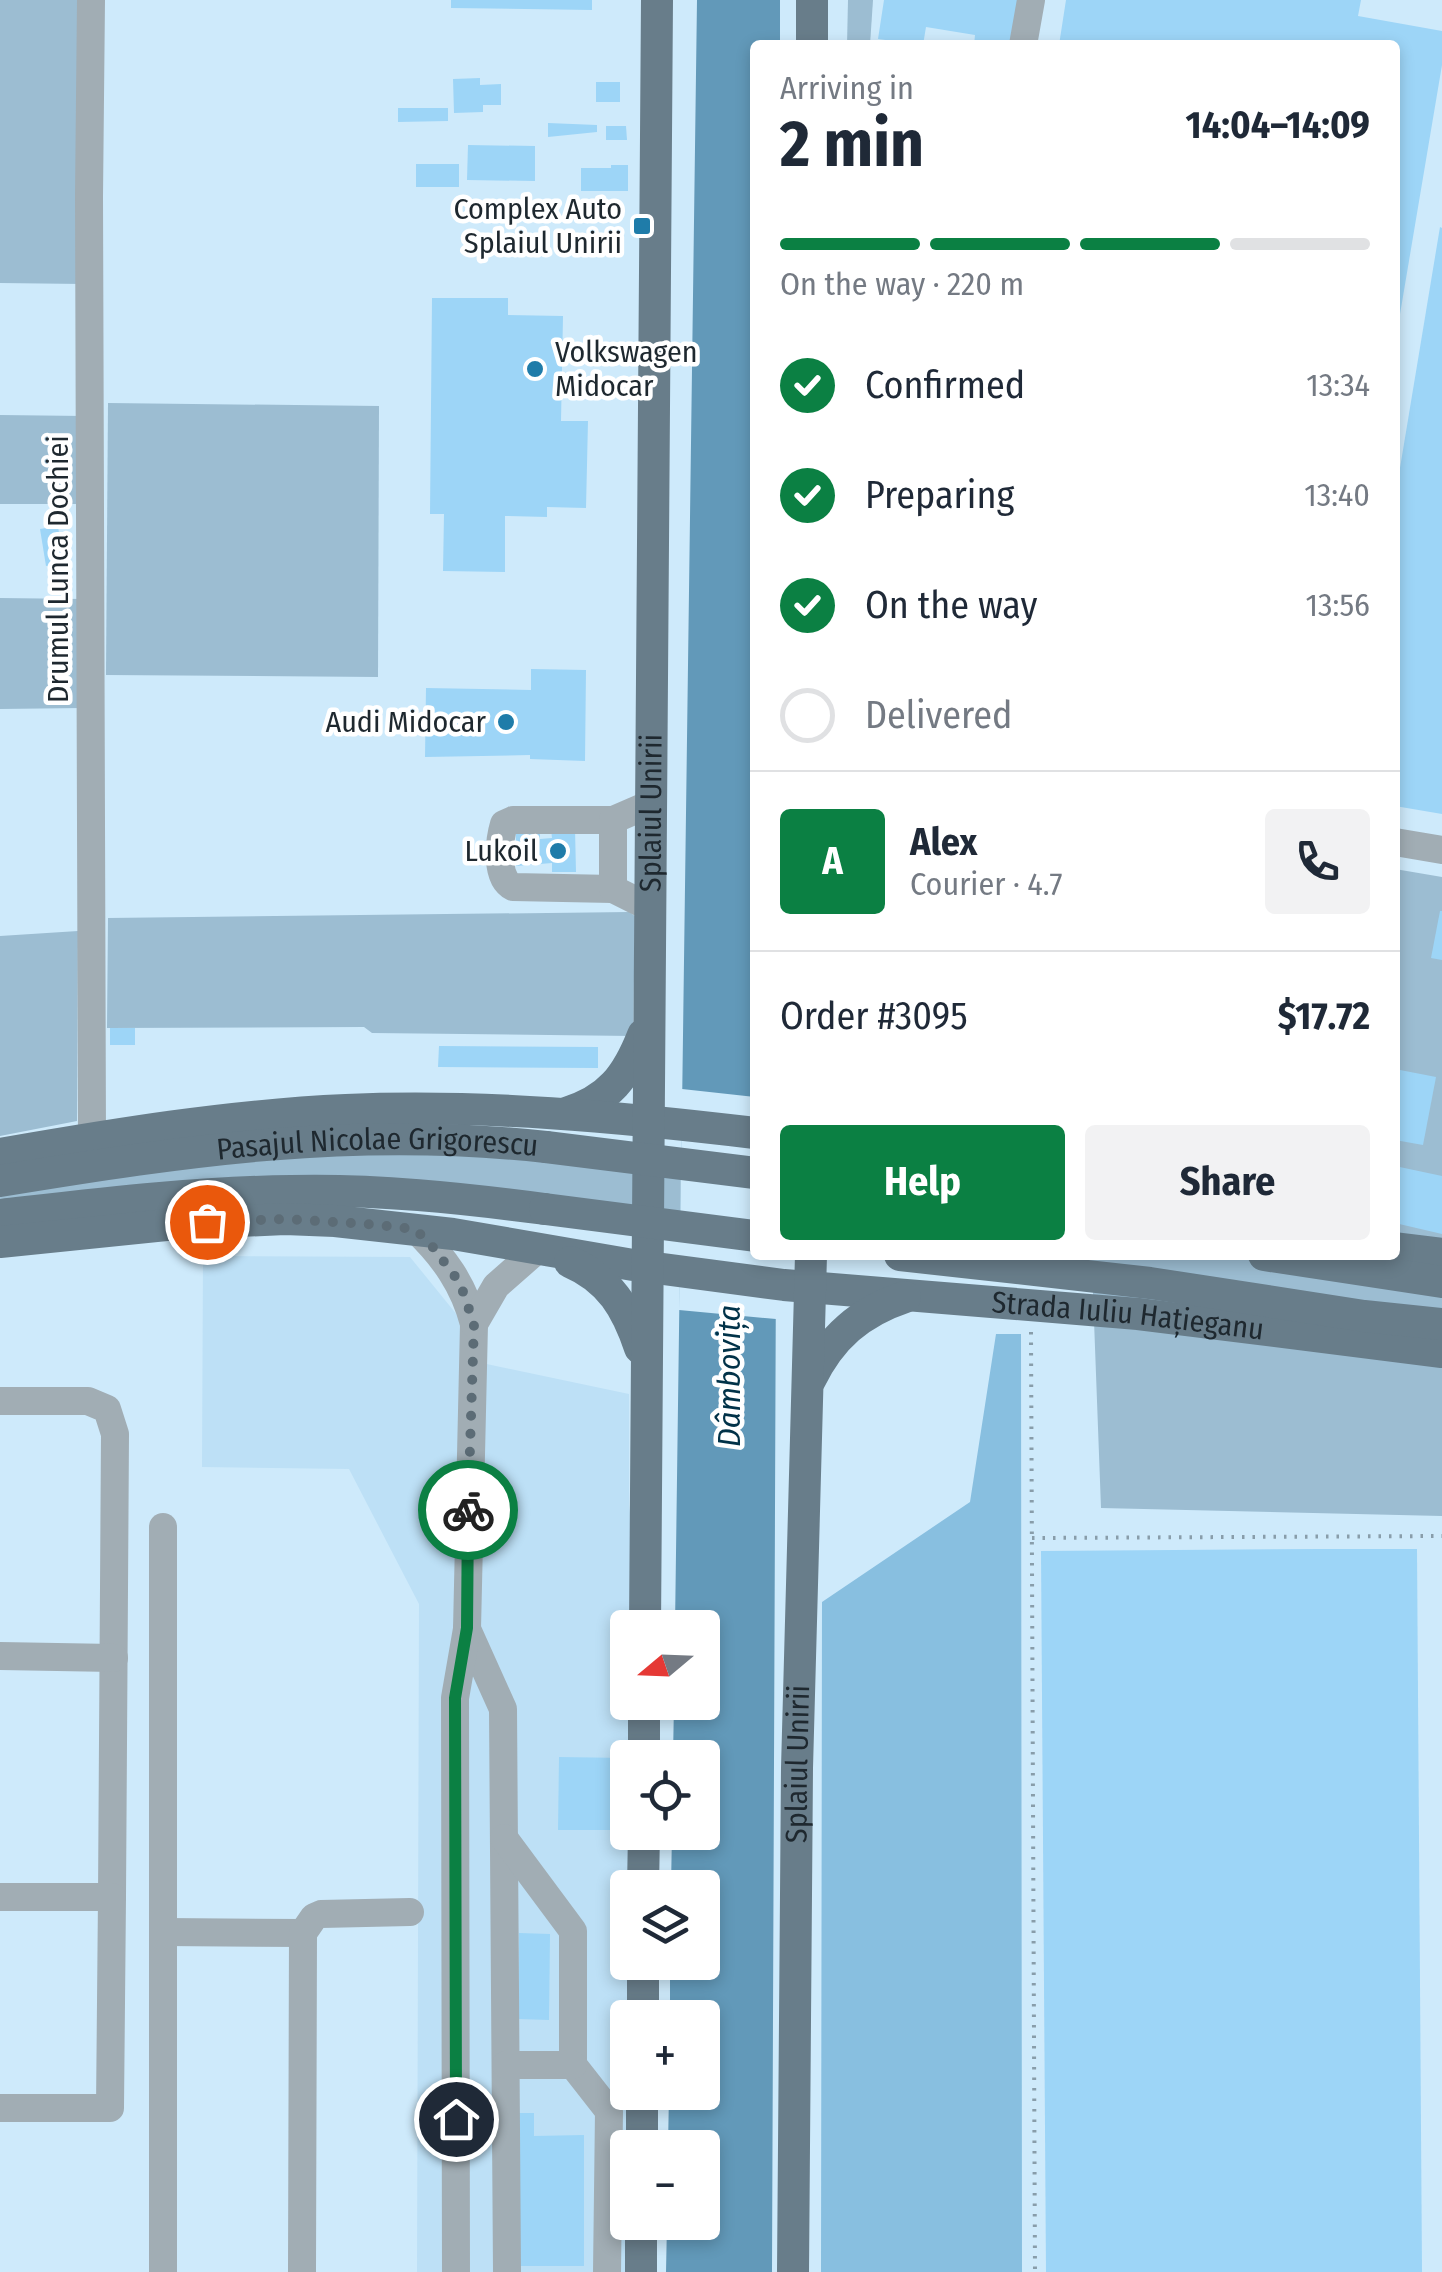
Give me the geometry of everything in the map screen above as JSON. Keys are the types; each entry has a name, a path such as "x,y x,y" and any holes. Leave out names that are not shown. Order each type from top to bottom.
{"main road":[{"name":"Splaiul Unirii","path":"645,1610 657,0"},
{"path":"812,0 812,40"},
{"path":"558,1115 596,1102 612,1091 629,1067 648,1021"},
{"path":"0,1154 242,1118 346,1110 446,1108 648,1121 750,1133"},
{"name":"Pasajul Nicolae Grigorescu","path":"0,1180 162,1155 300,1140 424,1137 546,1146 750,1172"},
{"name":"Pasajul Nicolae Grigorescu","path":"0,1215 178,1196 292,1190 425,1196 750,1235"},
{"path":"0,1242 238,1220 318,1220 415,1229 538,1249 580,1266 606,1283 625,1314 646,1367"},
{"name":"Strada Iuliu Hațieganu","path":"538,1249 647,1268 810,1288 1173,1318 1442,1352"},
{"path":"1400,1249 1442,1254"},
{"name":"Splaiul Unirii","path":"793,2272 797,1768 811,1260"},
{"path":"938,1260 1150,1283 1442,1324"},
{"path":"1297,1260 1442,1282"},
{"path":"807,1386 824,1353 846,1328 877,1308 909,1296"},
{"path":"641,2240 641,2272"}],"street":[{"name":"Drumul Lunca Dochiei","path":"91,0 92,1138"},
{"path":"1024,40 1031,0"},
{"path":"649,908 613,889 513,888 502,875 501,833 504,824 512,820 614,820 650,804"},
{"path":"613,889 614,820"},
{"path":"1400,843 1442,850"},
{"path":"415,1229 460,1283 474,1324 467,1628 455,1698 456,2272"},
{"path":"474,1324 496,1286 538,1249"},
{"path":"0,1401 88,1402 107,1409 115,1434 110,2108 0,2108"},
{"path":"162,2272 163,1527"},
{"path":"467,1628 504,1709 507,2272"},
{"path":"0,1656 114,1658"},
{"path":"504,1838 573,1932 573,2065 609,2111 607,2272"},
{"path":"0,1897 112,1897"},
{"path":"302,2272 303,1933 320,1914 410,1912"},
{"path":"164,1932 303,1933"},
{"path":"506,2066 573,2065"}],"path":[{"path":"1031,1306 1035,2272"},
{"path":"1031,1538 1442,1536"}],"shaded area":[{"path":"0,0 82,0 83,284 0,283"},
{"path":"848,0 873,0 870,40 847,40"},
{"path":"108,403 379,406 378,677 106,675"},
{"path":"0,415 84,416 82,504 0,504"},
{"path":"0,598 82,599 82,708 0,709"},
{"path":"1400,870 1442,877 1442,1516 1101,1508 1092,1267 1032,1260 1400,1260"},
{"path":"629,912 635,916 633,1036 372,1033 364,1027 107,1028 108,918"},
{"path":"78,931 77,1121 0,1136 0,936"},
{"path":"443,1151 750,1185 750,1227 442,1190 0,1208 0,1190 183,1161"},
{"path":"203,1256 410,1257 462,1321 482,1363 629,1394 629,1505 637,1570 637,1610 610,1610 610,1720 636,1720 636,1740 610,1740 610,1850 633,1850 630,1870 610,1870 610,1980 628,1980 628,2000 610,2000 610,2110 628,2110 628,2130 610,2130 610,2240 629,2240 632,2272 417,2272 419,1604 349,1469 202,1467"},
{"path":"996,1334 1021,1334 1022,2272 821,2272 822,1602 970,1502"}],"water":[{"name":"Dâmbovița","path":"697,0 780,0 780,40 750,40 750,1260 776,1260 772,2272 666,2272 667,2240 720,2240 720,2130 668,2130 669,2110 720,2110 720,2000 670,2000 670,1980 720,1980 720,1870 671,1870 672,1850 720,1850 720,1740 673,1740 674,1720 720,1720 720,1610 675,1610"}],"pier":[{"path":"682,1089 750,1096 750,1260 776,1260 776,1319 679,1310"}],"building":[{"path":"451,0 592,0 592,10 451,8"},
{"path":"884,0 1025,0 1019,40 974,40 975,35 926,27 924,40 878,39"},
{"path":"1066,0 1361,0 1358,16 1442,31 1442,65 1400,314 1400,40 1060,40"},
{"path":"480,78 480,85 501,84 501,105 483,105 483,112 454,113 453,79"},
{"path":"596,82 620,82 620,102 596,102"},
{"path":"398,108 448,108 448,121 398,122"},
{"path":"548,123 597,125 597,132 548,137"},
{"path":"606,126 626,126 627,140 606,140"},
{"path":"468,145 535,146 535,181 467,180"},
{"path":"416,164 459,164 459,187 416,187"},
{"path":"628,165 628,191 581,191 581,168"},
{"path":"1440,227 1442,814 1400,807 1400,468"},
{"path":"432,298 508,298 508,315 563,316 561,421 588,421 586,508 547,507 547,517 505,516 505,572 443,571 444,514 430,514"},
{"path":"58,526 63,563 46,566 40,529"},
{"name":"Audi Midocar","path":"531,669 586,670 585,761 530,759 530,755 425,757 426,688 531,690"},
{"name":"Lukoil","path":"551,829 575,829 576,872 552,872 552,863 516,866 516,834 552,838"},
{"path":"1442,911 1442,960 1431,958"},
{"path":"110,1028 135,1028 135,1045 110,1045"},
{"path":"439,1046 598,1047 598,1068 438,1067"},
{"path":"1400,1070 1436,1077 1423,1145 1400,1141"},
{"path":"1400,1167 1442,1176 1442,1234 1400,1224"},
{"path":"1417,1549 1422,2272 1046,2272 1041,1551"},
{"path":"559,1757 610,1758 610,1830 558,1830"},
{"path":"519,1933 550,1934 549,2020 518,2019"},
{"path":"514,2113 534,2113 534,2136 584,2135 584,2266 515,2266"}],"way so far":[{"path":"207,1222 318,1220 415,1229 432,1246 460,1283 474,1324 468,1510"}],"place":[{"name":"Complex Auto Splaiul Unirii","path":"642,226"},
{"name":"Volkswagen Midocar","path":"535,369"},
{"name":"Audi Midocar","path":"506,722"},
{"name":"Lukoil","path":"558,851"}],"route":[{"path":"456,2119 455,1698 467,1628 468,1510"}]}
